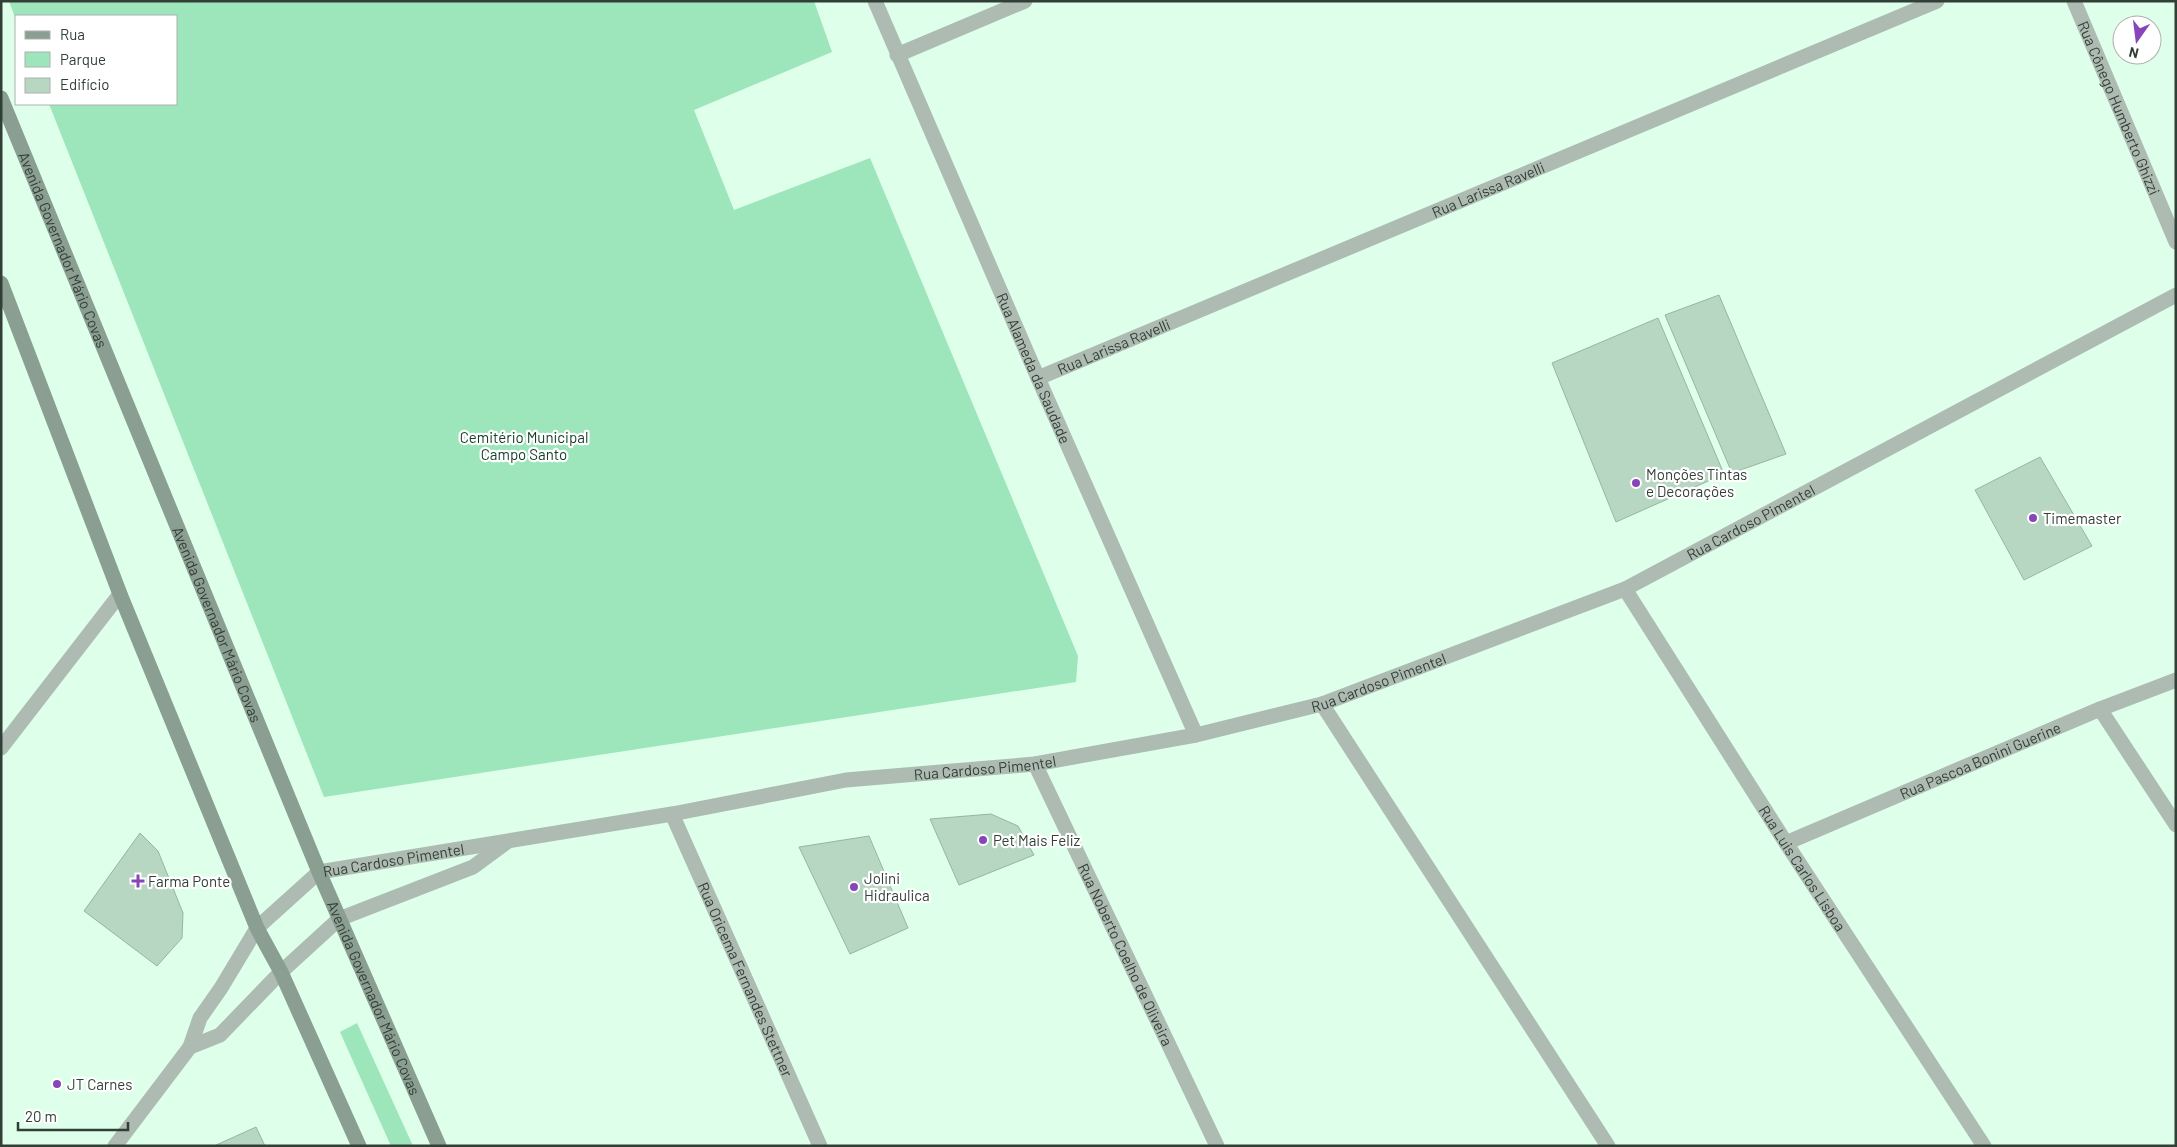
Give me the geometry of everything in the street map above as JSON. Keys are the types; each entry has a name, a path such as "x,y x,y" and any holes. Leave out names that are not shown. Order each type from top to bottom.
{"main road":[{"name":"Avenida Governador Mário Covas","path":"1,98 319,872 440,1146"},
{"path":"1,283 120,594 257,928 281,972 360,1146"}],"street":[{"name":"Rua Alameda da Saudade","path":"875,1 1038,378 1196,734"},
{"path":"897,55 1024,1"},
{"name":"Rua Larissa Ravelli","path":"1038,378 1938,1"},
{"name":"Rua Cônego Humberto Ghizzi","path":"2074,1 2176,242"},
{"name":"Rua Cardoso Pimentel","path":"115,1146 190,1047 200,1018 221,988 257,928 319,872 672,814 846,780 1035,764 1196,734 1322,704 1624,589 2176,295"},
{"name":"Rua Luis Carlos Lisboa","path":"1624,589 1786,843 1984,1146"},
{"path":"1,748 120,594"},
{"name":"Rua Pascoa Bonini Guerine","path":"1786,843 2100,708 2176,680"},
{"path":"1322,704 1608,1146"},
{"path":"2100,708 2176,824"},
{"name":"Rua Noberto Coelho de Oliveira","path":"1035,764 1217,1146"},
{"name":"Rua Oricema Fernandes Stettner","path":"672,814 820,1146"},
{"name":"Rua Cardoso Pimentel","path":"190,1047 220,1035 281,972 339,919 473,867 508,841"}],"green space":[{"name":"Cemitério Municipal Campo Santo","path":"9,1 814,1 832,52 694,110 734,210 870,158 1078,656 1076,682 324,797 49,105 178,105 178,15 15,15 15,17"},
{"path":"357,1023 413,1146 391,1146 340,1032"}],"building":[{"path":"1719,295 1786,454 1732,473 1665,315"},
{"path":"1658,318 1724,474 1616,522 1552,363"},
{"name":"Timemaster","path":"2040,457 2092,546 2024,580 1975,490"},
{"name":"Pet Mais Feliz","path":"991,814 1018,826 1034,855 959,885 930,819"},
{"name":"Farma Ponte","path":"140,833 158,851 183,913 182,938 157,966 84,911"},
{"name":"Jolini Hidraulica","path":"869,836 908,928 850,954 799,847"},
{"path":"256,1127 265,1146 214,1146"}],"place":[{"name":"Monções Tintas e Decorações","path":"1636,483"},
{"name":"Timemaster","path":"2033,518"},
{"name":"Pet Mais Feliz","path":"983,840"},
{"name":"Farma Ponte","path":"138,881"},
{"name":"Jolini Hidraulica","path":"854,887"},
{"name":"JT Carnes","path":"57,1084"}]}
